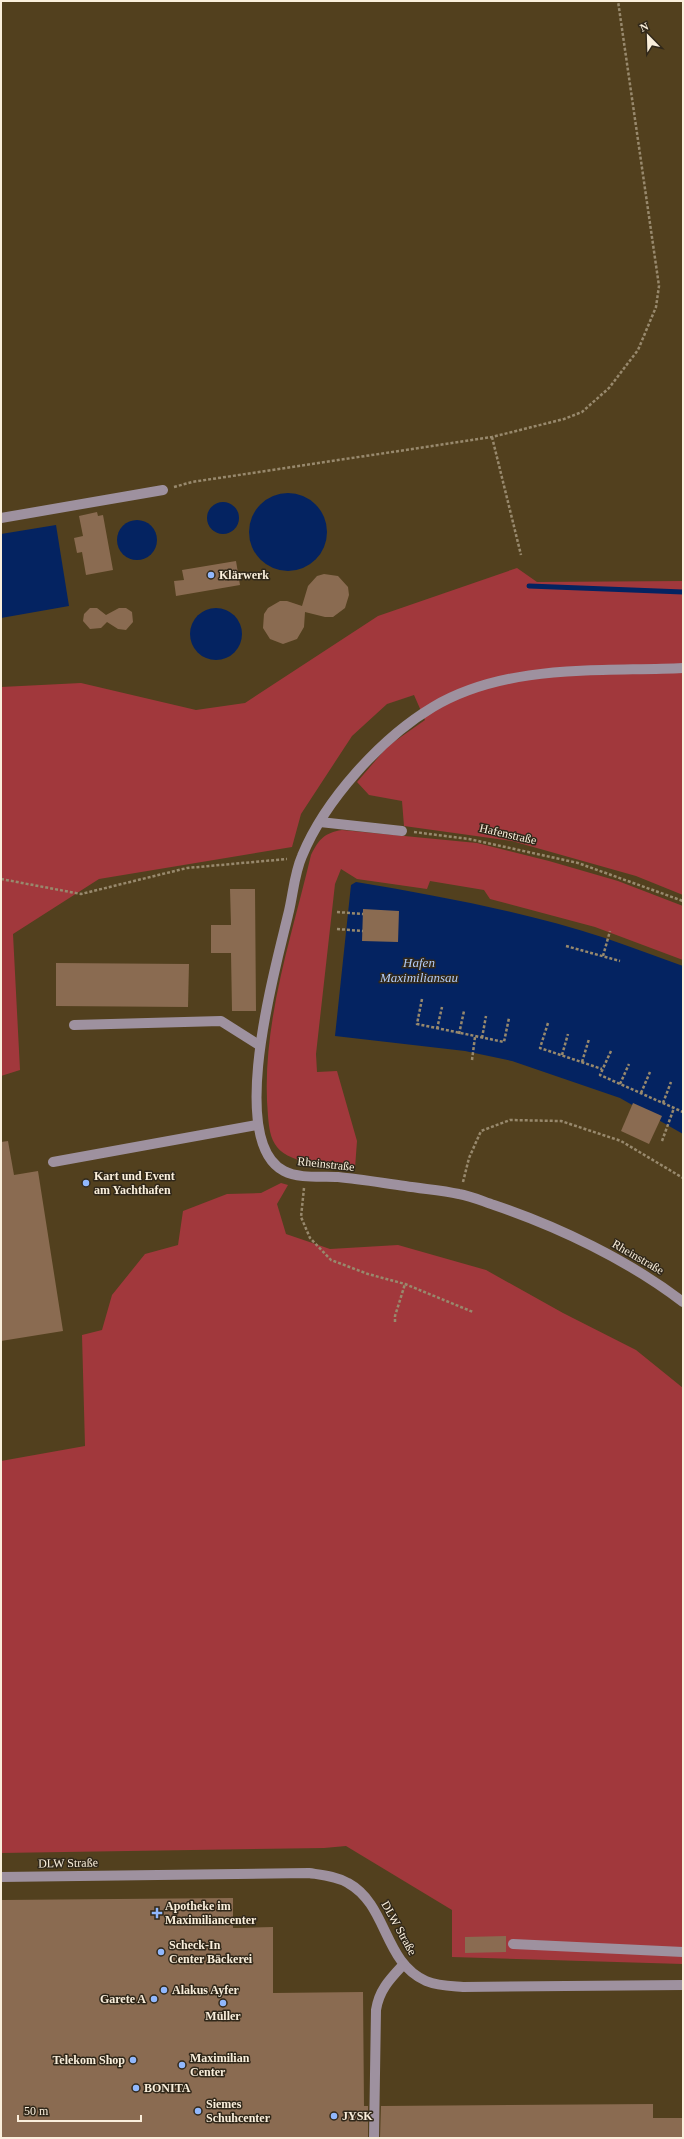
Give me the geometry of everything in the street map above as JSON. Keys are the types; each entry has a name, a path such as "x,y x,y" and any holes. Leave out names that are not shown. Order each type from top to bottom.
{"lane":[{"path":"1,518 163,490"},
{"name":"Rheinstraße","path":"683,668 541,674 505,680 470,690 435,706 411,722 386,742 343,790 320,822 301,857 259,1045 257,1125 263,1145 274,1162 285,1172 305,1176 338,1177 460,1194 532,1218 580,1241 664,1288 683,1302"},
{"path":"320,822 402,831"},
{"path":"74,1025 221,1021 259,1045"},
{"path":"53,1162 257,1125"},
{"name":"DLW Straße","path":"1,1877 309,1873 328,1876 348,1883 366,1897 376,1911 394,1950 404,1965 427,1981 463,1987 683,1985"},
{"path":"513,1944 683,1952"},
{"path":"374,2138 376,2010 378,1998 385,1985 404,1965"}],"path":[{"path":"163,490 192,482 492,437 564,419 582,412 598,399 638,350 656,307 658,270 618,1"},
{"path":"492,437 521,555"},
{"name":"Hafenstraße","path":"402,831 469,839 578,863 683,901"},
{"path":"1,879 81,894 187,868 301,857"},
{"path":"337,912 363,914"},
{"path":"337,929 363,931"},
{"path":"603,956 610,931"},
{"path":"566,946 620,961"},
{"path":"422,999 417,1024 459,1034 504,1042 509,1018"},
{"path":"437,1029 442,1006"},
{"path":"459,1034 464,1011"},
{"path":"482,1038 486,1016"},
{"path":"548,1023 540,1048 602,1069"},
{"path":"562,1055 568,1034"},
{"path":"472,1060 475,1037"},
{"path":"582,1062 589,1039"},
{"path":"611,1050 600,1074 683,1112"},
{"path":"620,1084 629,1064"},
{"path":"641,1093 650,1072"},
{"path":"663,1103 671,1082"},
{"path":"662,1141 674,1108"},
{"path":"460,1194 469,1158 481,1132 510,1120 561,1121 621,1141 683,1178"},
{"path":"305,1176 301,1217 310,1238 331,1260 368,1274 405,1284 473,1312"},
{"path":"395,1322 405,1284"}],"shaded area":[{"path":"517,568 537,582 683,581 683,895 636,876 512,841 404,826 402,801 369,795 357,782 388,746 425,720 414,695 387,704 352,736 301,814 292,847 99,879 13,934 20,1070 1,1076 1,687 81,683 196,710 245,703 378,616"},
{"path":"342,830 477,843 549,861 618,881 683,906 683,960 595,927 490,899 484,890 430,881 427,889 357,879 341,869 335,884 316,1054 317,1072 337,1071 357,1141 355,1168 313,1164 292,1158 283,1153 277,1147 271,1136 269,1124 267,1083 273,1017 286,952 311,855 326,835"},
{"path":"281,1183 288,1185 277,1204 286,1234 330,1249 398,1245 486,1270 563,1313 636,1350 683,1388 683,1964 452,1957 452,1910 346,1846 324,1848 1,1853 1,1461 85,1446 82,1335 102,1330 112,1295 145,1254 178,1245 183,1211 227,1194 261,1193"}],"water":[{"path":"288,493 303,496 316,504 324,517 327,532 324,547 316,560 303,568 288,571 273,568 260,560 252,547 249,532 252,517 260,504 273,496"},
{"path":"220,502 226,502 235,506 239,518 235,530 226,534 220,534 211,530 207,521 207,515 211,506"},
{"path":"141,520 148,523 154,529 157,540 156,548 148,557 141,560 133,560 126,557 118,548 117,536 120,529 129,521"},
{"path":"56,525 69,606 1,618 1,534"},
{"path":"211,608 221,608 230,612 238,620 242,629 242,639 238,648 230,656 221,660 211,660 202,656 194,648 190,639 190,629 194,620 202,612"},
{"name":"Hafen Maximiliansau","path":"356,882 451,899 544,920 605,938 683,966 683,1134 620,1098 512,1061 465,1051 335,1036 351,885"}],"building":[{"path":"97,512 98,516 103,515 113,570 86,575 82,552 77,553 74,538 83,536 79,516"},
{"name":"Klärwerk","path":"236,561 240,585 176,596 174,581 184,580 182,570"},
{"path":"324,574 338,576 348,587 349,595 345,608 333,617 325,617 305,612 304,627 297,639 283,644 270,639 263,628 264,614 268,608 280,601 287,601 302,606 308,586 317,576"},
{"path":"90,608 97,608 106,615 119,608 126,608 132,612 133,622 126,630 118,629 107,622 101,628 90,629 83,621 84,614"},
{"path":"230,889 255,889 256,1011 232,1011 231,953 211,953 211,925 231,925"},
{"path":"363,909 399,911 398,942 362,941"},
{"path":"56,963 189,964 188,1007 56,1006"},
{"path":"633,1103 662,1116 649,1144 621,1131"},
{"path":"8,1141 14,1175 38,1171 63,1331 1,1341 1,1142"},
{"name":"Maximilian Center","path":"233,1898 233,1928 273,1927 273,1993 363,1992 364,2106 368,2106 368,2138 1,2138 1,1900"},
{"path":"506,1936 506,1952 465,1953 465,1937"},
{"path":"653,2104 653,2118 683,2118 683,2138 380,2138 381,2106"}],"waterway":[{"path":"529,586 683,592"}],"place":[{"name":"Klärwerk","path":"211,575"},
{"name":"Kart und Event am Yachthafen","path":"86,1183"},
{"name":"Apotheke im Maximiliancenter","path":"157,1913"},
{"name":"Scheck-In Center Bäckerei","path":"161,1952"},
{"name":"Alakus Ayfer","path":"164,1990"},
{"name":"Garete A","path":"154,1999"},
{"name":"Müller","path":"223,2003"},
{"name":"Telekom Shop","path":"133,2060"},
{"name":"Maximilian Center","path":"182,2065"},
{"name":"BONITA","path":"136,2088"},
{"name":"Siemes Schuhcenter","path":"198,2111"},
{"name":"JYSK","path":"334,2116"}]}
